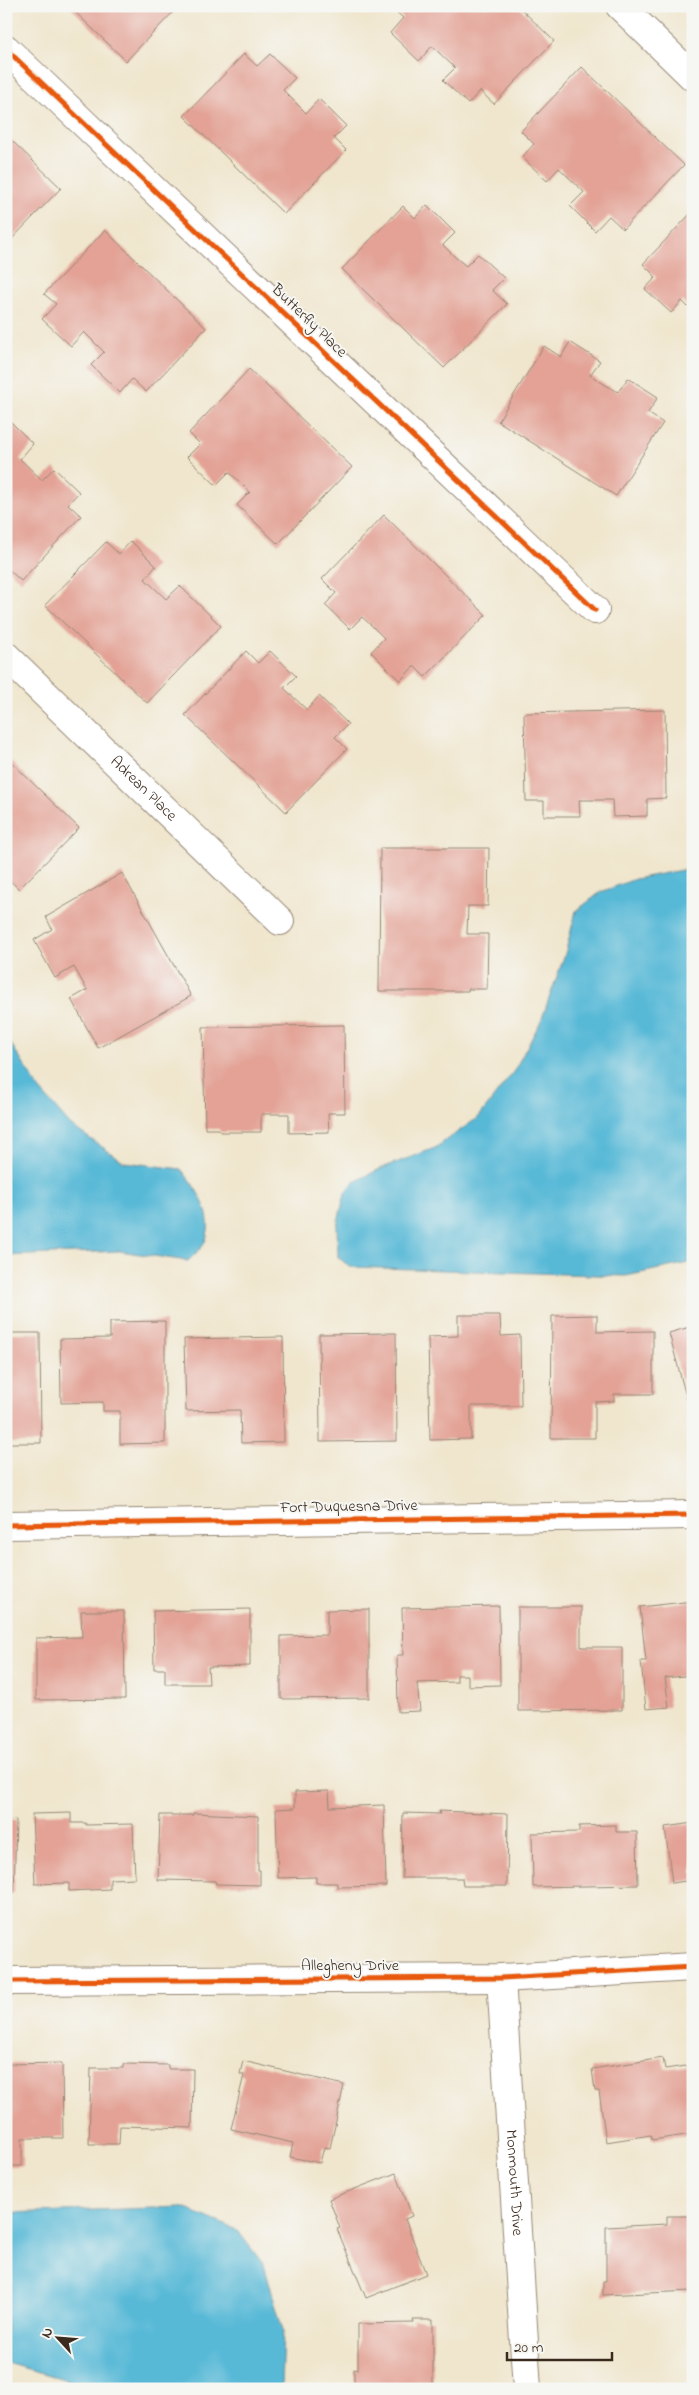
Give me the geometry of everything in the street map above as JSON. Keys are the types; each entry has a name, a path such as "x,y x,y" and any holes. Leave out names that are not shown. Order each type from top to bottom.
{"street":[{"path":"620,6 693,77"},
{"name":"Butterfly Place","path":"6,49 594,610"},
{"name":"Adrean Place","path":"6,656 280,921"},
{"name":"Fort Duquesna Drive","path":"6,1525 693,1514"},
{"name":"Allegheny Drive","path":"6,1981 501,1978 693,1967"},
{"name":"Monmouth Drive","path":"501,1978 527,2389"}],"water":[{"path":"693,865 693,1262 626,1276 350,1267 338,1257 337,1226 345,1193 354,1182 382,1168 435,1148 479,1117 514,1071 541,1021 565,954 576,911 601,892 635,879 687,869"},
{"path":"6,1032 11,1044 39,1089 70,1125 124,1162 181,1169 200,1196 207,1216 208,1226 207,1237 202,1247 188,1261 119,1251 6,1256"},
{"path":"182,2207 237,2230 264,2265 283,2330 281,2389 101,2389 6,2363 6,2213"}],"building":[{"path":"69,6 179,6 126,61"},
{"path":"394,6 518,6 554,41 494,104 480,91 468,104 443,80 455,68 432,46 419,61 390,33 403,18 392,8"},
{"path":"244,54 257,66 270,54 295,78 283,90 306,113 319,99 346,126 334,138 346,150 284,214 184,116"},
{"path":"582,67 684,165 623,229 609,216 595,231 570,206 584,192 559,168 547,181 522,157 534,144 521,131"},
{"path":"6,135 61,188 6,245"},
{"path":"427,205 455,233 443,245 454,256 466,266 478,254 504,278 492,290 507,304 444,368 342,269 403,206 415,218"},
{"path":"693,211 693,312 682,301 671,313 645,289 656,277 643,264"},
{"path":"105,230 206,328 146,392 132,379 120,393 91,365 104,352 84,332 71,346 42,319 56,304 44,294"},
{"path":"570,342 600,361 590,375 604,384 618,392 628,378 658,397 648,413 663,423 616,496 498,421 544,346 561,357"},
{"path":"249,369 352,467 278,544 237,505 250,492 241,483 229,472 216,485 187,457 200,444 189,433"},
{"path":"6,417 33,444 20,459 42,480 54,468 79,492 68,504 81,516 21,581 6,567"},
{"path":"384,515 486,615 425,677 414,666 400,681 371,652 384,638 362,617 350,629 325,605 336,593 322,579"},
{"path":"131,541 156,566 145,579 166,599 180,586 221,626 147,703 45,605 106,542 119,554"},
{"path":"246,651 258,663 270,651 296,676 284,688 307,710 319,696 348,724 335,737 347,749 286,812 185,715"},
{"path":"665,710 666,798 647,799 647,816 613,817 612,800 579,800 580,816 544,816 544,801 526,801 524,713"},
{"path":"6,757 79,828 19,889 6,877"},
{"path":"380,848 489,848 488,906 468,906 467,934 488,934 487,989 468,989 468,991 379,991"},
{"path":"122,873 191,996 98,1048 71,999 87,990 74,967 55,978 34,940 52,929 46,917"},
{"path":"344,1025 345,1113 328,1113 329,1132 289,1133 289,1114 261,1114 261,1132 220,1132 219,1129 205,1129 203,1027"},
{"path":"458,1315 500,1315 501,1336 520,1335 521,1406 471,1406 471,1439 430,1440 428,1337 458,1336"},
{"path":"597,1315 597,1332 653,1331 653,1394 614,1394 614,1401 595,1402 595,1438 551,1438 552,1316"},
{"path":"165,1321 165,1443 120,1444 120,1411 103,1411 103,1402 61,1403 60,1339 110,1338 110,1322"},
{"path":"693,1326 693,1398 687,1400 669,1333"},
{"path":"6,1333 40,1333 41,1443 6,1443"},
{"path":"396,1333 397,1441 320,1442 319,1334"},
{"path":"283,1337 284,1442 241,1443 240,1410 186,1411 184,1339"},
{"path":"693,1601 693,1675 665,1678 669,1707 646,1709 641,1661 646,1661 640,1607"},
{"path":"499,1606 500,1685 468,1686 468,1675 457,1675 457,1682 417,1683 420,1711 398,1712 397,1655 403,1655 402,1608"},
{"path":"518,1607 581,1607 581,1647 622,1647 622,1710 518,1711"},
{"path":"250,1609 250,1666 208,1667 209,1684 165,1684 165,1669 154,1669 153,1611"},
{"path":"369,1609 369,1698 281,1699 281,1636 327,1635 327,1610"},
{"path":"81,1611 124,1611 125,1699 36,1700 36,1638 82,1637"},
{"path":"329,1791 330,1807 384,1805 386,1886 337,1887 337,1883 316,1883 316,1877 278,1878 276,1809 295,1808 295,1792"},
{"path":"439,1811 508,1814 507,1886 463,1886 462,1878 402,1878 403,1813 440,1814"},
{"path":"71,1813 71,1823 86,1823 86,1825 133,1824 135,1878 110,1879 110,1889 69,1891 69,1883 35,1884 32,1814"},
{"path":"193,1813 258,1816 258,1870 260,1870 260,1885 216,1884 215,1881 158,1880 160,1815 193,1815"},
{"path":"6,1819 16,1820 14,1893 6,1893"},
{"path":"693,1823 693,1880 672,1883 665,1827"},
{"path":"616,1825 616,1832 637,1832 638,1885 533,1887 532,1833 579,1832 579,1826"},
{"path":"663,2058 665,2069 693,2065 693,2134 652,2140 651,2135 606,2142 599,2091 595,2091 592,2069"},
{"path":"243,2061 344,2085 330,2148 324,2147 320,2163 290,2157 293,2143 231,2129 244,2075 240,2074"},
{"path":"62,2063 63,2138 22,2138 22,2166 6,2166 6,2064"},
{"path":"124,2064 168,2065 168,2069 193,2069 192,2128 120,2126 119,2144 89,2144 91,2068 124,2068"},
{"path":"396,2173 412,2216 405,2219 426,2274 366,2298 337,2229 340,2228 329,2199"},
{"path":"667,2216 693,2216 693,2291 603,2295 603,2281 606,2281 606,2227 667,2224"},
{"path":"413,2320 433,2320 433,2389 354,2389 354,2369 358,2370 358,2324 414,2323"}],"cycle path":[{"path":"6,49 595,610"},
{"path":"6,1525 693,1515"},
{"path":"6,1981 501,1978 693,1967"}]}
